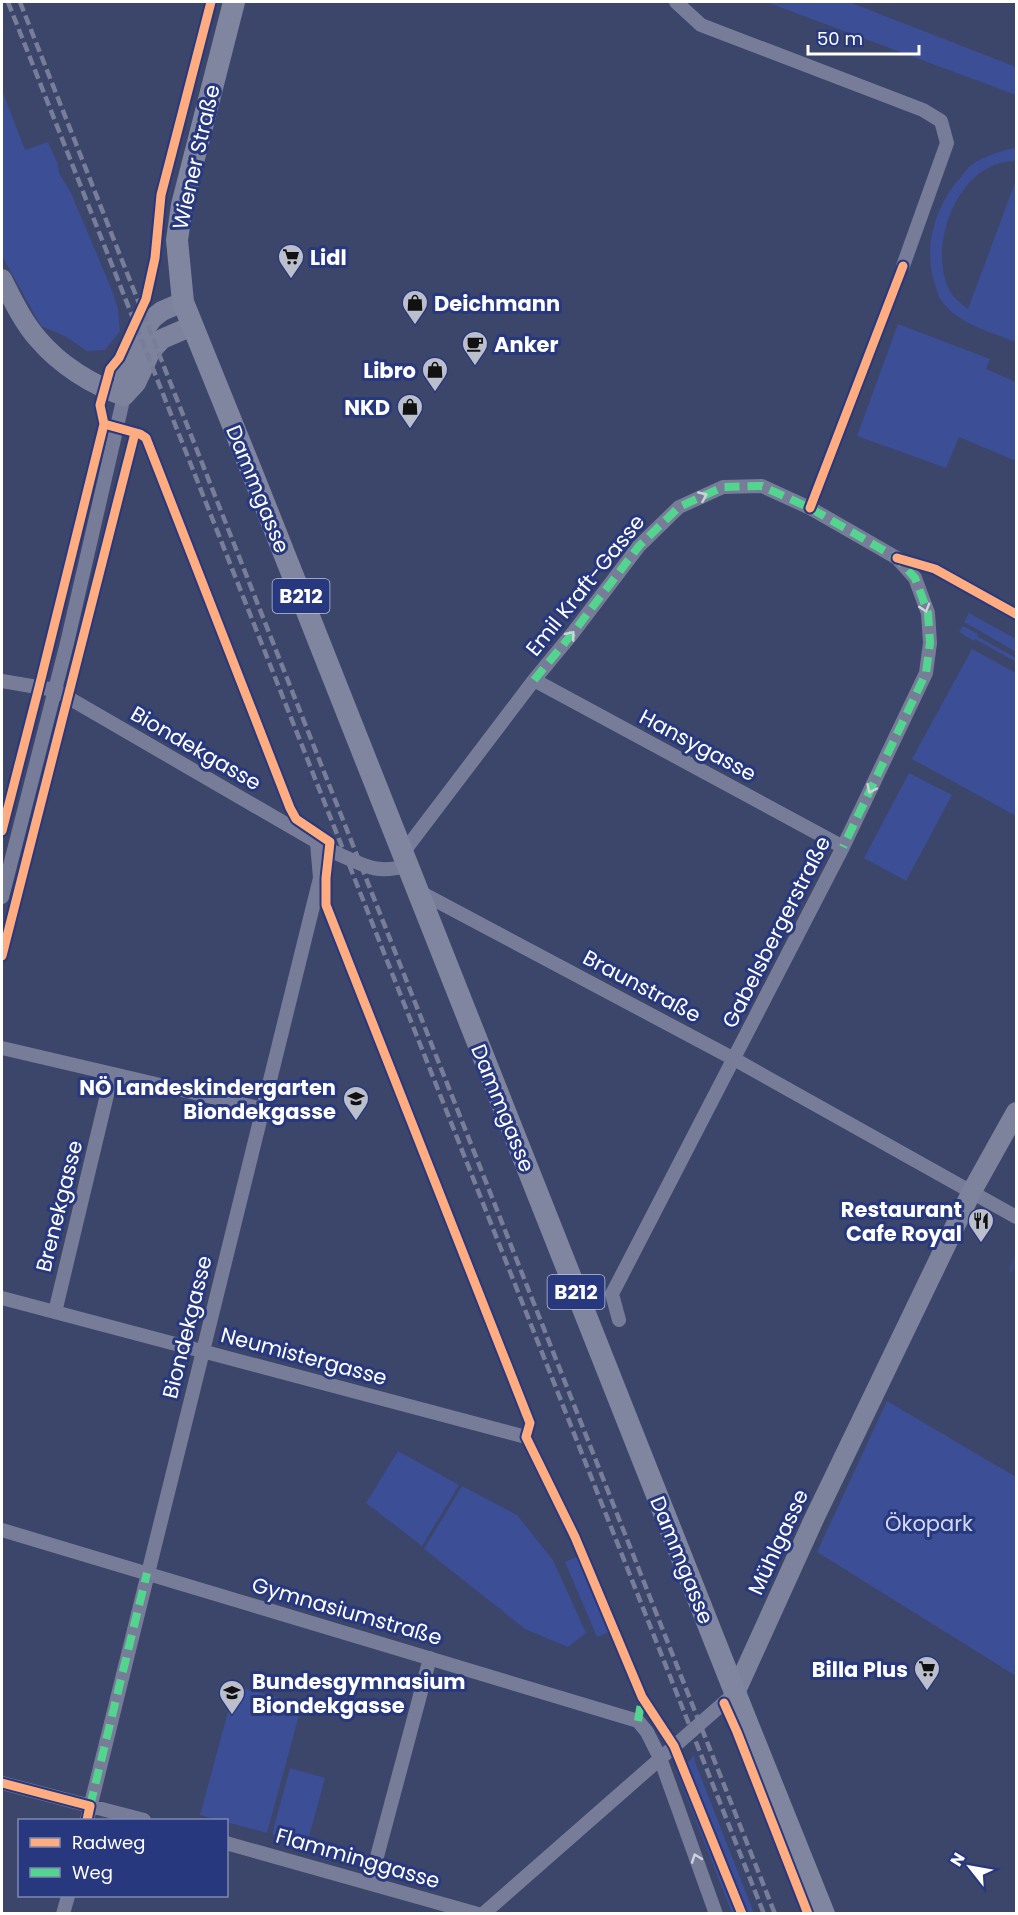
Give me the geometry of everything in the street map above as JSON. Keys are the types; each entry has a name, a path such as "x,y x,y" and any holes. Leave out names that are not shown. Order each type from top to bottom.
{"main road":[{"name":"Wiener Straße","path":"183,302 177,240 182,205 234,2"},
{"name":"Dammgasse","path":"183,302 824,1914"}],"street":[{"path":"676,2 701,25 923,110 941,122 947,143 903,266"},
{"path":"2,279 16,307 38,339 65,365 104,389 123,396"},
{"path":"2,897 118,428 124,376 144,330 153,318 162,311 183,302"},
{"path":"123,396 136,383 152,351 162,339 192,326"},
{"name":"Emil Kraft-Gasse","path":"405,860 534,680 639,546 679,507 723,487 762,486 810,508 897,558"},
{"name":"Gabelsbergerstraße","path":"619,1320 612,1294 843,848 926,673 930,643 928,613 915,578 897,558"},
{"name":"Hansygasse","path":"534,680 843,848"},
{"path":"2,681 55,690"},
{"name":"Biondekgasse","path":"55,690 316,843 372,869 391,870 405,860"},
{"name":"Biondekgasse","path":"87,1819 320,878 316,843"},
{"name":"Braunstraße","path":"417,890 734,1059 1017,1217"},
{"path":"2,1048 263,1109"},
{"name":"Brenekgasse","path":"55,1312 112,1074"},
{"name":"Mühlgasse","path":"483,1914 735,1693 814,1519 972,1191 1017,1112"},
{"name":"Neumistergasse","path":"2,1298 526,1437"},
{"name":"Gymnasiumstraße","path":"2,1530 638,1721 647,1732 660,1758 716,1914"},
{"path":"370,1883 430,1658"},
{"path":"2,1783 137,1819"},
{"name":"Flamminggasse","path":"228,1844 478,1914"},
{"path":"63,1914 68,1897"}],"green space":[{"path":"766,2 849,2 1016,67 1016,95"},
{"path":"2,90 25,150 48,142 59,173 71,193 111,288 118,309 120,331 105,350 87,351 65,336 41,326 2,256"},
{"path":"1016,148 1016,161 996,164 979,174 964,189 953,207 942,249 943,270 950,292 968,309 1016,180 1016,342 965,321 948,308 938,296 930,259 937,216 950,190 971,165 991,155"},
{"path":"898,324 990,359 986,369 1016,382 1016,461 959,437 946,468 857,436"},
{"path":"969,613 1016,639 1016,652 964,622"},
{"path":"963,626 1016,658 1016,662 959,632"},
{"path":"972,649 1016,673 1016,816 912,759"},
{"path":"909,773 952,795 906,881 864,858"},
{"name":"Ökopark","path":"887,1401 1016,1477 1016,1676 817,1552"},
{"path":"398,1451 459,1485 422,1546 366,1503"},
{"path":"462,1486 517,1515 553,1560 586,1633 568,1647 525,1629 424,1549"},
{"path":"586,1553 618,1628 597,1637 565,1562"},
{"path":"235,1686 302,1704 267,1833 228,1823 228,1819 215,1819 200,1815"},
{"path":"694,1755 754,1913 732,1913 678,1775"},
{"path":"290,1768 325,1778 307,1844 272,1834"}],"waterway":[{"path":"1011,1270 1016,1258"}],"railway":[{"path":"8,2 764,1914"},
{"path":"20,2 775,1914"}],"marked path":[{"path":"534,680 639,546 679,507 723,487 762,486 810,508 897,558 915,578 928,613 930,643 926,673 843,847"},
{"path":"90,1806 147,1573"},
{"path":"638,1721 642,1697"}],"cycle path":[{"path":"2,831 104,424 100,405 110,369 119,358 146,299 155,258 161,195 211,2"},
{"path":"810,508 903,266"},
{"path":"104,424 140,434 146,438 290,808 296,819 330,842 326,905 530,1423 526,1437 575,1537 642,1697 674,1746 742,1914"},
{"path":"2,956 135,433"},
{"path":"897,558 935,569 1016,614"},
{"path":"724,1703 808,1914"},
{"path":"2,1783 90,1806 87,1819"}],"place":[{"name":"Lidl","path":"291,280"},
{"name":"Deichmann","path":"415,326"},
{"name":"Anker","path":"475,367"},
{"name":"Libro","path":"435,393"},
{"name":"NKD","path":"410,430"},
{"name":"NÖ Landeskindergarten Biondekgasse","path":"356,1122"},
{"name":"Restaurant Cafe Royal","path":"981,1244"},
{"name":"Billa Plus","path":"927,1692"},
{"name":"Bundesgymnasium Biondekgasse","path":"232,1716"}]}
